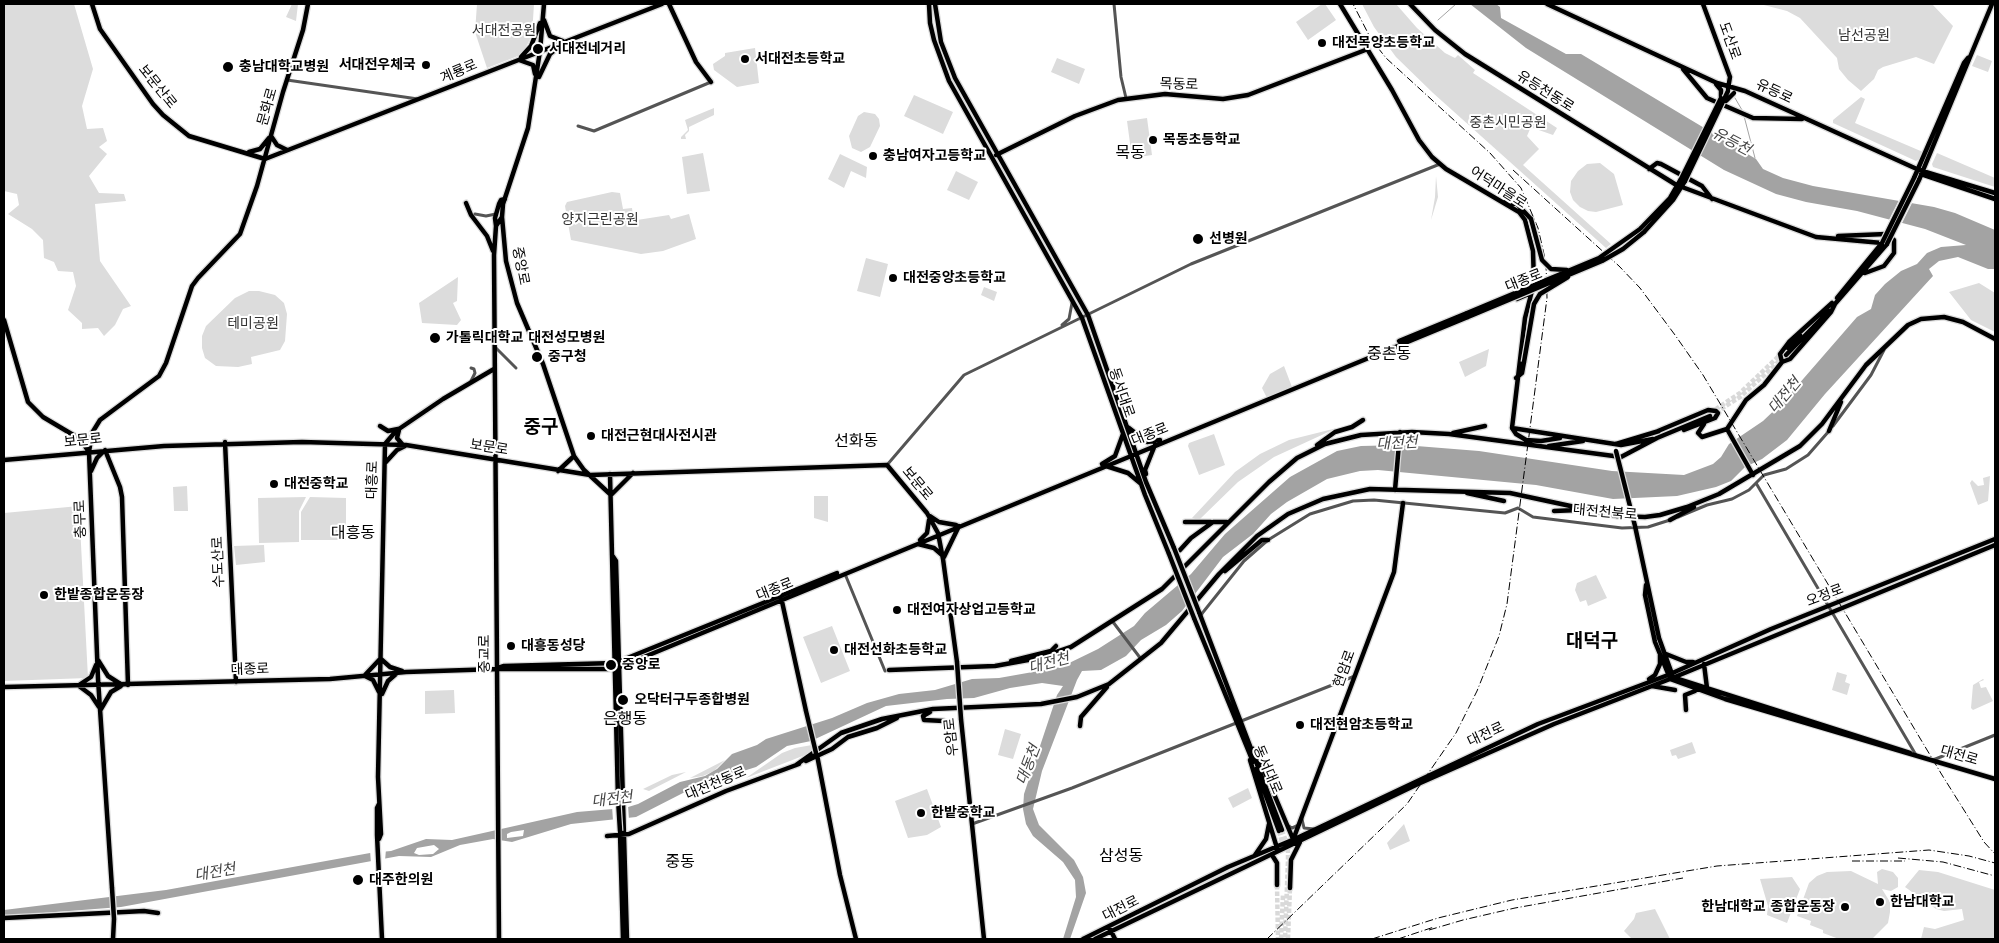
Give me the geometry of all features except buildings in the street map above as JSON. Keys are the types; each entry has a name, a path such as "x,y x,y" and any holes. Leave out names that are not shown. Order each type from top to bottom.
{"main road":[{"name":"보문산로","path":"92,4 100,29 153,104 163,115 189,136 265,159"},
{"name":"문화로","path":"265,159 303,30 308,4"},
{"name":"중앙로","path":"544,4 540,51 528,128 505,199 502,217 506,261 517,303 541,358 574,456 610,495"},
{"name":"계룡로","path":"265,159 662,4"},
{"path":"669,4 696,62 711,82"},
{"name":"동서대로","path":"929,4 932,32 946,73 1082,318 1140,483 1280,830 1241,720 1174,548 1146,482 1088,315 951,69 939,35 934,4"},
{"name":"어덕마을로","path":"1340,4 1368,49 1419,140 1440,164 1504,202 1519,212 1525,220 1533,251 1534,283 1525,318 1516,378 1512,428"},
{"name":"유등천동로","path":"1410,4 1435,30 1464,54 1680,187 1816,237 1884,244"},
{"name":"유등로","path":"1547,4 1728,88 1745,91 1921,171 1995,199"},
{"name":"도산로","path":"1703,4 1727,66 1730,77 1728,88"},
{"path":"1851,286 1884,244 1921,171 1964,63 1969,57 1992,4"},
{"path":"543,17 550,36 559,41 570,40"},
{"path":"535,85 533,65 518,60 530,46 543,17"},
{"path":"535,85 550,54 570,40"},
{"name":"목동로","path":"992,157 1075,116 1126,98 1165,94 1223,99 1248,95 1368,49"},
{"path":"1678,65 1689,74 1708,98 1738,112 1764,120 1808,120"},
{"path":"1716,82 1721,98"},
{"name":"대종로","path":"781,598 1574,271 1620,245 1642,230 1664,211 1680,187 1721,98 1728,88"},
{"name":"대종로","path":"1683,180 1718,113 1728,88"},
{"path":"1718,113 1734,93 1745,91"},
{"path":"247,152 260,149 271,135 277,145 288,150"},
{"name":"충무로","path":"113,939 114,919 98,686 89,452 92,433 100,420 151,384 163,370 192,286 240,234 265,159"},
{"path":"1649,169 1656,164 1661,164 1702,186 1712,199"},
{"name":"유등로","path":"1921,171 1995,193"},
{"path":"494,369 496,348 494,255 496,214 501,200 505,199"},
{"path":"1504,202 1517,204 1531,219 1545,264 1555,270 1574,271"},
{"path":"466,203 471,215 487,236 494,255"},
{"path":"496,226 502,217"},
{"path":"1785,354 1867,271 1884,266 1894,253 1894,240 1890,236 1881,234 1838,236 1831,239"},
{"path":"1870,242 1876,248 1874,254"},
{"path":"1782,362 1780,354 1789,342 1834,304 1884,244"},
{"path":"1516,378 1522,373 1536,299 1548,288 1574,271"},
{"path":"1465,316 1534,283"},
{"path":"1465,316 1478,315 1531,293"},
{"path":"1706,422 1698,430 1699,436 1704,437 1727,430 1746,400 1764,385 1782,362 1790,359 1831,312 1834,304"},
{"name":"대종로","path":"1136,452 1160,440 1465,316"},
{"name":"대전천북로","path":"1891,339 1910,324 1938,317 1963,322 1995,339"},
{"path":"4,320 28,402 50,421 80,439 89,452"},
{"path":"1670,520 1735,485 1800,446 1822,424 1866,365 1891,339"},
{"name":"대흥로","path":"382,939 377,808 379,804 385,444 400,428 494,369"},
{"name":"중교로","path":"494,369 499,939"},
{"path":"1829,431 1843,396"},
{"path":"1512,428 1629,445 1706,422 1717,416 1716,410 1708,410 1658,431"},
{"path":"1312,449 1348,438 1400,432 1449,434 1621,457 1710,414 1616,444"},
{"path":"887,670 996,666 1039,658 1071,647 1115,624 1162,589 1227,522 1283,469 1335,432 1352,427 1364,420"},
{"path":"380,426 388,431 400,428"},
{"path":"1127,426 1134,434 1147,442 1160,440"},
{"path":"1449,434 1485,426"},
{"path":"400,428 396,435 397,440 406,446"},
{"path":"1512,428 1516,434 1526,440 1541,441 1566,437"},
{"path":"1727,430 1729,437 1752,475"},
{"path":"1395,490 1400,432"},
{"path":"1104,465 1115,456 1123,433"},
{"path":"1542,447 1588,440"},
{"name":"보문로","path":"4,460 105,450 226,442 385,444 590,475 887,465 927,514 938,534"},
{"name":"수도산로","path":"226,442 236,682"},
{"path":"1616,444 1616,451 1636,527 1646,584 1645,595 1655,642 1671,676"},
{"path":"1146,482 1145,470 1155,445"},
{"path":"385,463 397,450 406,446"},
{"path":"90,473 105,450 120,487 122,497 125,685"},
{"path":"558,471 574,456"},
{"path":"1104,465 1128,473 1140,483"},
{"path":"610,495 633,473"},
{"path":"610,474 612,555 616,561 620,798 625,939"},
{"path":"1080,726 1081,717 1109,684 1169,635 1208,586 1257,536 1288,514 1323,499 1370,489 1521,494 1617,516 1652,516 1687,507 1735,485"},
{"path":"1462,491 1504,501"},
{"name":"현암로","path":"1290,846 1394,572 1403,503"},
{"path":"1554,511 1586,509"},
{"path":"927,514 939,522 958,526 943,559"},
{"path":"927,514 929,527 919,542 939,551 943,559"},
{"path":"1185,522 1227,522"},
{"path":"1180,550 1191,538 1213,522"},
{"name":"우암로","path":"938,534 957,662 961,719 984,939"},
{"path":"1208,586 1262,540 1268,540"},
{"name":"대종로","path":"4,687 236,682 381,675 406,672 497,669 513,666 617,665 919,542"},
{"name":"오정로","path":"1671,676 1830,606 1994,543"},
{"name":"오정로","path":"1702,662 1832,612 1994,543"},
{"path":"781,598 817,755 840,874 856,939"},
{"path":"996,666 1051,651 1056,646"},
{"path":"1662,654 1686,662 1702,662 1707,688"},
{"path":"1662,654 1655,675 1647,684 1675,690"},
{"path":"380,697 373,680 364,676 374,668 381,658 390,667 406,672"},
{"path":"97,659 108,676 125,685"},
{"path":"97,659 91,677 78,685 91,695 100,710 111,692 125,685"},
{"path":"380,697 388,681 398,673"},
{"name":"대전로","path":"1671,676 1700,691 1902,753 1916,755"},
{"name":"대전로","path":"1084,939 1108,930 1272,855 1277,849 1293,839 1538,724 1671,676 1995,779"},
{"path":"796,765 848,729 903,714 1047,702 1077,697 1109,684"},
{"name":"대전로","path":"1095,939 1108,930 1228,867 1300,842 1482,755 1647,684"},
{"path":"1686,710 1686,696 1690,692 1700,691"},
{"path":"933,710 922,716 924,720 944,721 946,724"},
{"name":"대전천동로","path":"607,836 622,833 796,765 832,748 848,737 877,728 903,714"},
{"path":"1252,749 1261,761 1293,839"},
{"path":"1247,752 1277,849"},
{"path":"1252,858 1266,839 1269,829 1268,815"},
{"path":"1290,888 1291,860 1300,842"},
{"path":"1272,855 1277,863 1277,885"},
{"path":"4,920 18,917 158,913"},
{"path":"1108,930 1111,939"},
{"path":"1108,930 1115,939"}],"street":[{"path":"1114,4 1121,76 1126,98"},
{"path":"288,80 422,99"},
{"path":"578,126 594,131 711,82"},
{"path":"887,465 964,375 1191,264 1440,164"},
{"path":"476,214 486,216 496,214"},
{"path":"1057,329 1069,319 1072,299"},
{"name":"대전천북로","path":"1200,614 1244,561 1268,540 1310,514 1353,501 1374,500 1505,513 1518,508 1534,517 1636,527 1661,524 1706,506 1732,499 1749,490 1764,475 1786,469 1808,455 1829,431 1871,375 1877,359 1891,339"},
{"path":"496,348 516,368"},
{"path":"469,385 475,373 471,368"},
{"path":"1756,483 1916,755"},
{"path":"1994,543 1995,551"},
{"path":"845,573 887,670"},
{"path":"1115,624 1140,658"},
{"path":"972,824 1045,798 1355,676"},
{"path":"1932,760 1995,735"},
{"path":"1302,818 1304,828 1314,829"},
{"path":"1286,824 1292,828 1299,824"}],"green space":[{"path":"4,4 74,4 93,69 82,106 87,129 103,128 107,141 99,147 107,154 89,176 99,193 124,194 126,201 95,204 100,261 131,306 123,309 115,325 104,336 98,328 82,329 82,323 68,310 76,286 73,272 58,271 54,262 44,258 43,240 32,229 8,214 19,205 17,194 4,191"},
{"path":"292,4 298,4 296,21 286,17"},
{"name":"서대전공원","path":"477,4 534,4 532,35 525,49 518,56 487,68 475,32"},
{"path":"1322,4 1325,4 1336,20 1308,40 1296,22"},
{"name":"중촌시민공원","path":"1362,4 1396,4 1417,28 1445,53 1455,58 1458,55 1475,70 1473,73 1557,128 1553,135 1533,128 1530,129 1527,136 1539,149 1523,165 1611,244 1606,248 1433,93 1396,57 1374,27"},
{"name":"남선공원","path":"1760,4 1932,4 1953,26 1934,64 1916,57 1883,67 1878,70 1874,79 1861,91 1848,80 1839,69 1837,58 1800,18 1787,11"},
{"path":"755,48 759,83 737,87 714,70 713,64 725,56 725,53"},
{"path":"1977,55 1992,61 1988,72 1972,66"},
{"path":"1057,58 1085,69 1079,84 1051,72"},
{"path":"914,95 953,112 943,134 904,116"},
{"path":"1861,97 1865,99 1855,123 1923,152 1919,159 1916,161 1833,123 1833,120"},
{"path":"714,108 714,115 689,127 689,131 685,135 686,139 681,139 688,130 685,120"},
{"path":"864,112 875,114 879,119 880,126 870,147 861,152 852,148 849,136 858,116"},
{"path":"1147,118 1152,155 1132,158 1127,121"},
{"path":"703,153 710,191 687,194 682,157"},
{"path":"1937,153 1995,178 1995,187 1933,167 1932,164"},
{"path":"840,154 867,167 866,178 851,171 844,188 828,179"},
{"path":"1600,163 1614,174 1623,205 1596,212 1588,211 1580,207 1573,200 1570,192 1571,181 1578,171 1587,164"},
{"path":"956,171 978,182 969,200 947,190"},
{"path":"1436,176 1438,197 1431,220 1435,197"},
{"name":"양지근린공원","path":"612,192 620,193 623,209 632,208 633,217 637,220 669,215 671,219 689,214 696,239 663,251 641,254 571,240 565,206 567,202"},
{"path":"866,258 888,264 880,297 857,291"},
{"path":"458,277 457,301 453,303 461,320 457,325 422,323 419,303"},
{"path":"1979,283 1995,293 1995,332 1971,320 1949,292"},
{"path":"984,287 997,292 994,301 981,295"},
{"name":"테미공원","path":"249,291 259,291 275,295 284,303 287,314 285,341 280,350 251,357 252,364 238,367 216,366 205,358 202,348 202,336 206,326 235,298"},
{"path":"1489,349 1486,366 1465,377 1459,362"},
{"path":"1284,366 1292,387 1267,398 1262,388 1270,374"},
{"path":"1337,428 1274,457 1238,482 1199,520 1192,518 1235,472 1260,454 1289,440"},
{"path":"1214,434 1225,465 1199,475 1188,446 1189,443"},
{"path":"1990,476 1988,501 1978,505 1970,483 1972,480 1978,486 1984,485 1983,478"},
{"path":"187,486 188,511 174,511 173,487"},
{"path":"814,496 828,496 828,522 814,518"},
{"path":"306,497 299,511 299,542 259,543 258,498"},
{"path":"310,497 346,498 346,540 301,540 301,512"},
{"name":"한밭종합운동장","path":"79,506 88,678 4,681 4,513"},
{"path":"264,545 265,562 236,565 234,546"},
{"path":"1596,575 1607,598 1588,606 1586,600 1580,602 1575,590 1577,583"},
{"path":"832,626 850,671 821,683 803,637"},
{"path":"1837,672 1847,675 1845,682 1850,684 1847,695 1832,690"},
{"path":"1983,679 1979,682 1981,688 1986,687 1993,701 1973,710 1971,708 1973,685"},
{"path":"454,690 455,713 425,714 425,691"},
{"path":"1005,729 1021,734 1013,759 998,755"},
{"path":"1692,742 1696,753 1678,759 1676,755 1672,756 1670,750"},
{"path":"812,745 813,752 746,778 782,753"},
{"path":"725,760 714,771 703,776 690,778"},
{"path":"686,772 649,791 643,789 672,775"},
{"path":"1248,788 1252,798 1233,808 1228,798"},
{"path":"927,789 941,827 927,835 908,838 895,801"},
{"path":"1404,824 1410,841 1390,850 1387,843"},
{"name":"한남대학교 종합운동장","path":"1882,869 1893,872 1898,878 1898,887 1891,891 1882,889 1890,902 1888,923 1872,939 1839,939 1823,933 1823,930 1810,925 1811,921 1797,916 1809,883 1817,876 1827,872 1851,871 1878,884 1877,872"},
{"path":"1919,870 1938,872 1995,890 1995,939 1921,939 1924,927 1935,929 1964,920 1962,909 1944,911 1936,909 1905,887"},
{"path":"1792,877 1800,889 1787,923 1767,915 1768,906 1760,879"},
{"path":"1655,909 1670,939 1632,939 1624,931 1634,919 1636,913"}],"shaded area":[{"path":"1470,4 1496,4 1500,7 1501,18 1566,54 1581,54 1756,159 1763,169 1783,178 1813,186 1934,207 1955,213 1995,230 1995,269 1988,269 1958,257 1939,261 1929,269 1933,276 1825,394 1787,440 1762,459 1745,467 1731,481 1716,487 1677,496 1613,499 1536,485 1378,470 1360,471 1327,479 1287,502 1271,514 1253,534 1223,557 1182,611 1166,625 1141,640 1126,656 1101,670 1082,671 1077,680 1042,771 1033,809 1039,825 1074,860 1083,877 1086,893 1070,939 1063,939 1076,897 1075,880 1063,862 1033,836 1026,824 1023,809 1024,794 1057,695 1063,686 1042,683 1010,688 974,698 886,706 811,741 787,746 756,767 737,773 711,786 683,793 636,817 571,824 512,842 493,839 460,845 431,857 399,856 121,907 4,916 4,910 166,890 370,853 391,851 426,839 452,840 577,812 625,808 638,804 680,782 705,776 717,769 732,754 757,745 766,739 832,718 867,703 899,694 935,690 972,679 999,678 1061,667 1098,649 1134,626 1145,613 1191,574 1225,534 1290,477 1337,451 1361,446 1404,445 1479,451 1612,471 1684,475 1713,464 1721,457 1729,444 1763,421 1784,401 1857,317 1871,309 1875,295 1885,284 1901,271 1917,264 1927,253 1941,247 1966,245 1925,229 1857,211 1806,202 1776,194 1724,170 1526,48","holes":["524,830 523,836 507,838 507,834 511,832","434,845 439,849 433,854 419,855 414,853 417,848"]}],"pier":[{"path":"1900,198 1913,201 1901,225 1888,222"},
{"path":"628,805 629,820 613,821 612,806"},
{"path":"386,849 385,861 371,864 370,850"}],"waterway":[{"path":"1438,20 1456,4"},
{"path":"1735,98 1742,110"},
{"name":"유등천","path":"1744,116 1755,158"}],"tunnel":[{"path":"1710,413 1740,393 1782,353"},
{"path":"1710,416 1740,397 1786,355"},
{"path":"1282,830 1288,847 1285,939"},
{"path":"1279,831 1283,846"},
{"path":"1277,885 1278,939"},
{"path":"1288,939 1290,888"},
{"path":"1281,939 1283,894"}],"railway":[{"path":"1267,939 1407,804 1456,733 1477,691 1499,636 1507,604 1547,298 1546,263 1538,228 1521,188 1490,153 1386,58 1371,39 1353,4"},
{"path":"1513,170 1619,266 1640,288 1675,335 1703,375 1942,775 1984,842 1995,854"},
{"path":"1372,939 1438,918 1512,900 1717,866 1929,850 1969,856 1995,863"},
{"path":"1898,858 1943,862 1995,876"},
{"path":"1852,861 1905,861"},
{"path":"1429,930 1515,908 1683,878"},
{"path":"1398,939 1434,927"}],"place":[{"name":"대전목양초등학교","path":"1322,43"},
{"name":"서대전네거리","path":"538,49"},
{"name":"서대전초등학교","path":"745,59"},
{"name":"서대전우체국","path":"426,65"},
{"name":"충남대학교병원","path":"228,67"},
{"name":"목동초등학교","path":"1153,140"},
{"name":"충남여자고등학교","path":"873,156"},
{"name":"선병원","path":"1198,239"},
{"name":"대전중앙초등학교","path":"893,278"},
{"name":"가톨릭대학교 대전성모병원","path":"435,338"},
{"name":"중구청","path":"537,357"},
{"name":"대전근현대사전시관","path":"591,436"},
{"name":"대전중학교","path":"274,484"},
{"name":"한밭종합운동장","path":"44,595"},
{"name":"대전여자상업고등학교","path":"897,610"},
{"name":"대흥동성당","path":"511,646"},
{"name":"대전선화초등학교","path":"834,650"},
{"name":"중앙로","path":"611,665"},
{"name":"오닥터구두종합병원","path":"623,700"},
{"name":"대전현암초등학교","path":"1300,725"},
{"name":"한밭중학교","path":"921,813"},
{"name":"대주한의원","path":"358,880"},
{"name":"한남대학교","path":"1880,902"},
{"name":"한남대학교 종합운동장","path":"1845,907"}],"district":[{"name":"목동","path":"1130,154"},
{"name":"중촌동","path":"1389,355"},
{"name":"중구","path":"541,428"},
{"name":"선화동","path":"856,442"},
{"name":"대흥동","path":"353,534"},
{"name":"대덕구","path":"1592,642"},
{"name":"은행동","path":"625,720"},
{"name":"삼성동","path":"1121,857"},
{"name":"중동","path":"680,863"}],"water label":[{"name":"대전천","path":"1785,396"},
{"name":"대전천","path":"1397,444"},
{"name":"대전천","path":"1049,664"},
{"name":"대동천","path":"1029,765"},
{"name":"대전천","path":"612,800"},
{"name":"대전천","path":"215,873"}]}
